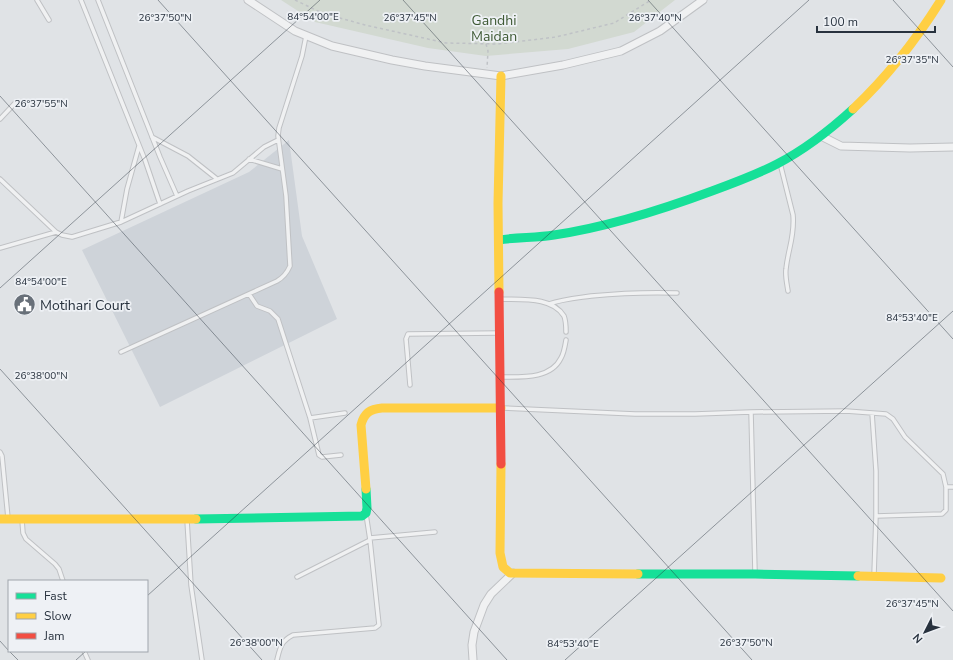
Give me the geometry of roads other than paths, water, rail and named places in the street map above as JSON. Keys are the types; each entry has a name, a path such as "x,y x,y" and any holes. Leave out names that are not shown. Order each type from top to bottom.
{"street":[{"path":"248,0 295,31 349,50 392,60 462,72 501,76 563,65 621,51 660,31 703,0"},
{"path":"499,240 515,237 553,235 601,226 693,199 779,163 821,136 869,95 891,71 911,45 941,0"},
{"path":"501,76 498,203 501,377 500,554 503,566 506,570 513,573 755,574 941,578"},
{"path":"821,136 841,146 910,148 953,146"},
{"path":"4,519 186,519 359,516 366,513 367,508 361,425 362,418 369,411 382,408 501,408"},
{"path":"473,660 472,644 474,632 484,605 491,594 513,573"}],"lane":[{"path":"38,0 49,20"},
{"path":"82,0 140,145 160,204"},
{"path":"98,0 177,196"},
{"path":"121,352 282,278 288,271 290,266 286,196 278,140 279,128 302,56 306,36"},
{"path":"0,119 17,101"},
{"path":"152,137 188,156 217,180"},
{"path":"0,179 56,232 62,236 72,237 121,222 177,196 233,173 264,147 278,140"},
{"path":"121,222 126,189 140,145"},
{"path":"249,160 282,169"},
{"path":"779,163 794,223 793,240 786,270 788,291"},
{"path":"0,248 56,232"},
{"path":"549,304 563,299 621,293 677,293"},
{"path":"249,294 257,306 270,311 278,319 310,418 320,456 340,455"},
{"path":"500,299 541,301 549,304 555,307 564,317 566,332"},
{"path":"410,385 406,339 408,334 500,333"},
{"path":"501,377 531,376 546,372 560,361 566,340"},
{"path":"501,408 635,414 846,411 886,414 893,419 905,437 940,470 944,477 946,487 946,510 942,514 876,516"},
{"path":"751,412 755,574"},
{"path":"310,418 345,413"},
{"path":"872,413 876,471 874,576"},
{"path":"0,452 2,456 4,519"},
{"path":"946,487 953,487"},
{"path":"277,660 281,644 293,635 375,628 378,626 379,623 366,513"},
{"path":"22,519 23,533 26,539 55,564 61,573 63,580"},
{"path":"186,519 191,585 202,660"},
{"path":"297,577 370,539 435,532"}],"place":[{"name":"Motihari Court","path":"24,305"}],"park label":[{"name":"Gandhi Maidan","path":"494,28"}]}
